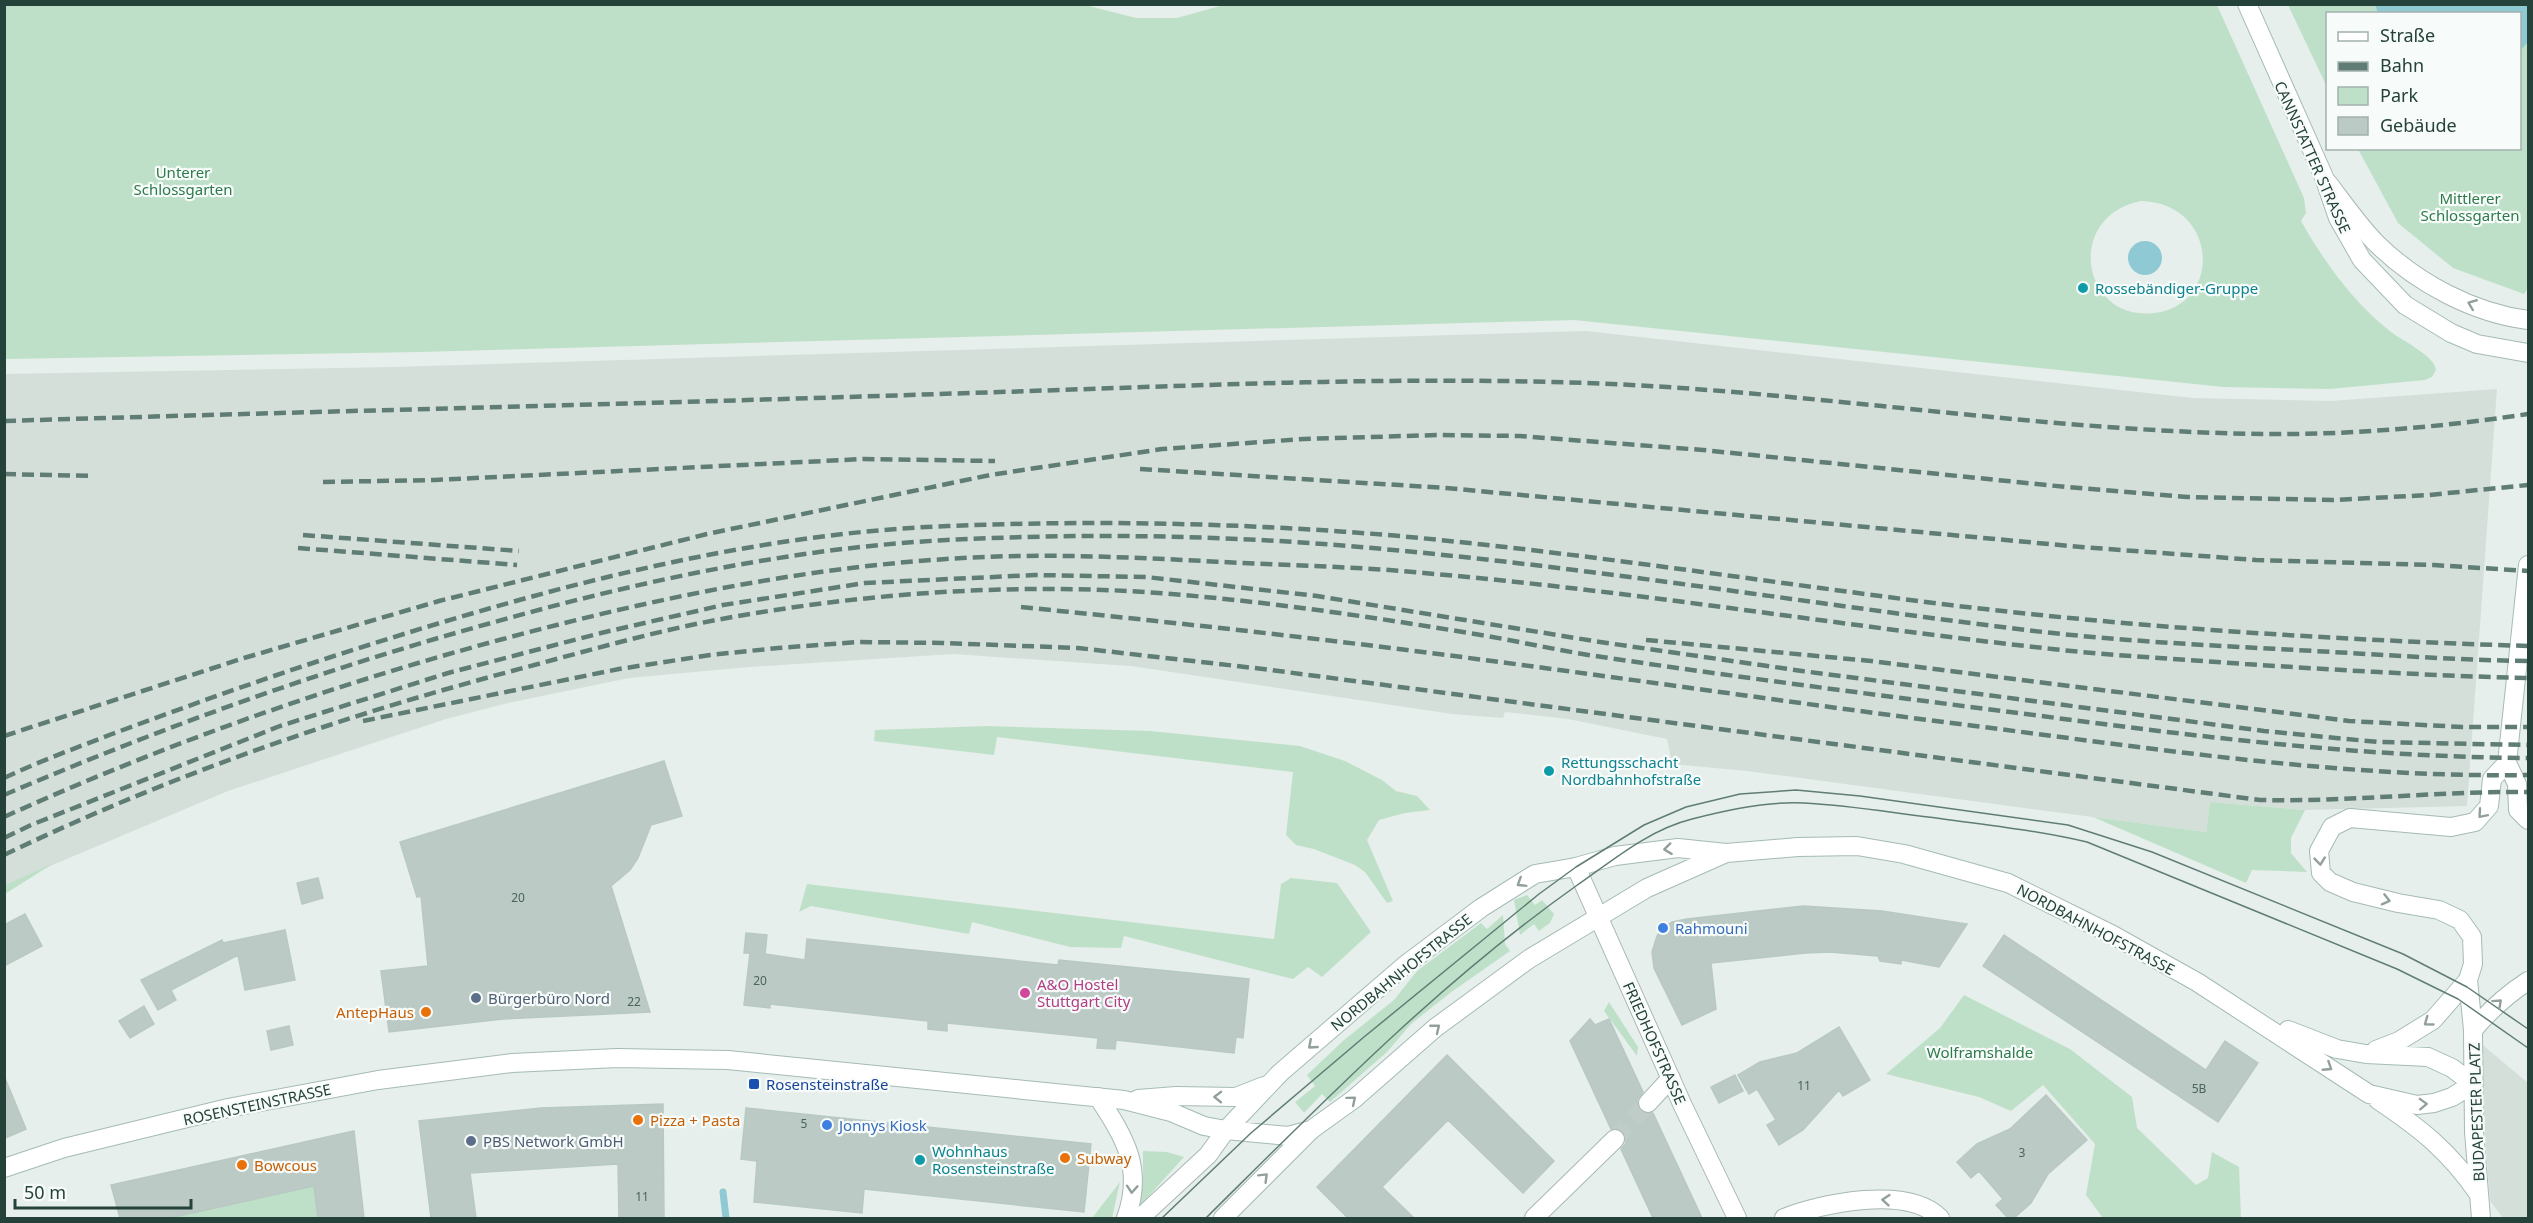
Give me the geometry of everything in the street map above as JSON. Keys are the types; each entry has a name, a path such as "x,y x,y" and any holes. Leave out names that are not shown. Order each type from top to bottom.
{"street":[{"name":"CANNSTATTER STRASSE","path":"2247,4 2324,177 2347,235 2362,260 2405,305 2451,333 2476,344 2529,352"},
{"path":"2324,177 2376,243 2409,270 2428,283 2470,304 2529,320"},
{"path":"2529,565 2507,764 2517,784 2518,810 2529,820"},
{"path":"2366,1054 2399,1041 2433,1020 2468,980 2473,964 2474,947 2467,927 2460,920 2439,910 2353,892 2330,882 2321,873 2319,851 2332,827 2350,818 2451,827 2475,822 2489,806 2492,779 2507,764"},
{"name":"NORDBAHNHOFSTRASSE","path":"1140,1218 1208,1155 1226,1130 1273,1081 1404,966 1481,908 1535,874 1576,867 1616,856 1678,848 1726,853 1798,847 1857,846 1904,854 2008,883 2122,940 2197,981 2244,1012 2369,1094 2417,1105 2434,1103 2452,1097 2473,1084 2452,1068 2428,1057 2366,1054 2337,1049 2244,1012"},
{"name":"NORDBAHNHOFSTRASSE","path":"1223,1218 1311,1130 1333,1116 1435,1028 1479,994 1597,916 1647,888 1726,853"},
{"name":"FRIEDHOFSTRASSE","path":"1576,867 1737,1218"},
{"name":"BUDAPESTER PLATZ","path":"2468,980 2473,1030 2474,1131 2481,1218"},
{"path":"2473,1030 2510,992 2529,981"},
{"name":"ROSENSTEINSTRASSE","path":"4,1168 64,1148 228,1108 378,1080 512,1063 617,1058 728,1060 1098,1097 1124,1100 1170,1112 1204,1126 1226,1130 1288,1136 1311,1130"},
{"path":"1648,1104 1671,1078"},
{"name":"ROSENSTEINSTRASSE","path":"1124,1100 1176,1096 1236,1097 1257,1091 1273,1081"},
{"path":"2369,1094 2436,1142 2458,1164 2492,1218"},
{"path":"1098,1097 1126,1141 1132,1164 1133,1190 1126,1218"},
{"path":"1534,1218 1616,1138"},
{"path":"1784,1218 1834,1204 1878,1199 1911,1203 1940,1218"}],"shaded area":[{"path":"1586,331 2193,398 2331,401 2497,389 2467,806 2305,810 2210,802 2206,832 1747,771 1672,764 1667,739 1568,719 1505,712 1503,718 1452,714 1131,666 953,654 749,667 629,678 508,703 446,719 228,791 5,885 4,374 393,367"},
{"path":"2478,1041 2528,1083 2528,1218 2503,1218 2490,1201"}],"green space":[{"name":"Unterer Schlossgarten","path":"1227,4 2217,5 2304,198 2306,213 2301,221 2310,237 2330,267 2364,308 2391,332 2430,359 2436,370 2432,377 2425,380 2330,389 2224,387 1574,320 420,352 5,359 5,5 1085,5 1136,18 1177,18","holes":["2141,201 2167,206 2186,218 2198,235 2203,255 2201,275 2192,292 2176,306 2154,313 2129,311 2110,301 2098,285 2091,266 2092,245 2100,226 2116,210"]},
{"name":"Mittlerer Schlossgarten","path":"2288,5 2528,5 2528,288 2524,294 2453,268 2398,223 2359,150 2521,150 2521,12 2326,12 2326,85"},
{"path":"987,726 1150,731 1300,746 1345,761 1382,780 1396,791 1417,796 1430,810 1405,813 1379,820 1367,840 1393,901 1387,903 1365,872 1355,865 1314,849 1296,845 1286,835 1293,772 997,737 994,755 874,741 875,730"},
{"path":"2210,802 2305,810 2291,838 2291,853 2307,872 2252,870 2246,883 2093,817 2206,832"},
{"path":"54,863 5,894 5,885"},
{"path":"1291,878 1337,883 1371,932 1322,977 1308,967 1293,979 1124,936 1121,948 1070,947 972,922 969,934 811,906 799,912 807,884 1274,939 1281,884"},
{"path":"1527,895 1535,905 1542,900 1554,914 1550,923 1539,931 1534,924 1520,935 1514,900"},
{"path":"1503,915 1505,944 1510,951 1450,993 1411,1024 1387,1052 1330,1102 1322,1094 1304,1113 1295,1102 1315,1086 1307,1075 1344,1040 1394,1000 1417,971 1481,923 1487,929"},
{"name":"Wolframshalde","path":"1964,995 2070,1049 2132,1097 2137,1128 2196,1185 2208,1178 2212,1152 2239,1167 2241,1218 2103,1218 2086,1195 2095,1144 2043,1085 2011,1111 1979,1097 1886,1074 1940,1028"},
{"path":"1609,1002 1638,1047 1637,1056 1604,1011"},
{"path":"1143,1151 1167,1152 1184,1157 1137,1209 1143,1178"},
{"path":"1120,1182 1112,1218 1092,1218"},
{"path":"314,1186 318,1218 169,1218"}],"water":[{"path":"2375,5 2528,5 2528,42 2521,50 2521,12 2378,12"},
{"path":"2145,241 2157,246 2162,258 2157,270 2145,275 2133,270 2128,258 2133,246"}],"building":[{"path":"664,761 682,816 651,825 638,858 630,870 611,886 650,1012 503,1019 389,1032 381,971 428,966 421,896 417,897 400,842"},
{"path":"318,878 323,898 302,904 297,883"},
{"path":"1803,906 1882,911 1967,924 1939,967 1901,960 1901,964 1880,961 1878,956 1830,952 1711,963 1716,1009 1682,1025 1654,968 1652,952 1657,936 1663,928 1672,922 1687,919"},
{"path":"25,914 42,946 4,966 4,925"},
{"path":"285,930 295,980 245,990 238,955 171,990 176,1000 158,1010 141,980 222,940 223,943"},
{"name":"A&O Hostel Stuttgart City","path":"746,933 767,935 765,954 805,960 807,939 1058,965 1059,960 1249,979 1243,1038 1236,1037 1234,1053 1116,1040 1115,1049 1097,1048 1098,1038 947,1023 947,1031 928,1029 928,1021 770,1004 770,1008 744,1005 750,953 744,953"},
{"path":"2004,935 2206,1070 2225,1041 2258,1063 2218,1122 1983,966"},
{"path":"144,1006 154,1024 130,1038 119,1021"},
{"path":"1590,1019 1595,1025 1609,1019 1643,1092 1637,1100 1638,1107 1645,1114 1653,1113 1702,1218 1653,1218 1621,1149 1626,1143 1626,1136 1619,1128 1611,1129 1570,1041"},
{"path":"289,1026 293,1045 271,1050 267,1031"},
{"path":"1839,1027 1870,1080 1843,1096 1839,1090 1803,1130 1779,1145 1767,1125 1776,1120 1757,1089 1749,1094 1738,1075 1760,1062 1797,1053"},
{"path":"1447,1055 1554,1161 1523,1193 1448,1120 1382,1187 1414,1218 1348,1218 1317,1187"},
{"path":"1735,1075 1743,1091 1719,1103 1711,1087"},
{"path":"5,1078 26,1129 5,1138"},
{"path":"2046,1095 2087,1140 2048,1174 2031,1203 2014,1218 2008,1218 1996,1205 2003,1199 1979,1171 1971,1178 1957,1162 1977,1144 2010,1129"},
{"path":"663,1104 664,1218 619,1218 618,1164 470,1173 476,1218 431,1218 419,1121 541,1108"},
{"name":"Wohnhaus Rosensteinstraße","path":"746,1108 1091,1144 1084,1212 864,1189 862,1213 754,1202 757,1161 741,1159"},
{"path":"354,1131 364,1218 318,1218 314,1186 170,1218 120,1218 111,1185"}],"waterway":[{"path":"723,1192 726,1218"}],"tunnel":[{"path":"1615,1139 1648,1103"}],"tram line":[{"path":"1162,1218 1251,1133 1539,894 1576,867 1644,825 1686,807 1740,794 1796,790 1860,796 2068,825 2152,852 2403,954 2467,987 2528,1029"},
{"path":"1206,1218 1384,1044 1477,962 1526,923 1645,838 1676,824 1733,809 1762,805 1804,803 1851,807 2008,828 2087,842 2397,969 2458,999 2528,1048"}],"railway":[{"path":"4,421 728,401 1261,383 1407,381 1553,382 1642,386 1731,392 2086,425 2263,434 2396,429 2528,414"},
{"path":"4,736 244,658 439,601 707,534 990,475 1162,449 1304,439 1438,435 1520,436 1703,450 2187,497 2333,500 2429,495 2528,485"},
{"path":"323,482 435,480 864,459 995,461"},
{"path":"1140,469 1446,488 2081,547 2256,560 2434,565 2528,571"},
{"path":"4,474 94,476"},
{"path":"4,778 112,734 276,675 406,633 558,590 635,570 791,541 869,531 948,526 1061,523 1174,524 1286,528 1399,536 1675,568 2022,613 2311,636 2528,646"},
{"path":"303,535 519,551"},
{"path":"4,795 124,746 244,701 367,660 547,608 660,580 774,559 831,550 947,540 1050,536 1154,536 1309,543 1527,564 2060,634 2195,644 2528,661"},
{"path":"298,548 517,565"},
{"path":"4,817 126,765 250,718 376,676 503,639 612,611 722,588 833,570 946,559 1020,556 1094,557 1401,571 1581,589 1973,640 2124,656 2351,671 2528,678"},
{"path":"4,838 31,825 280,726 448,673 601,633 723,605 865,583 1035,575 1146,577 1317,596 1600,642 1802,671 2264,731 2378,742 2528,745"},
{"path":"4,855 131,798 261,748 460,685 622,642 716,620 818,604 921,594 1025,589 1128,591 1259,603 1432,627 1655,665 2151,730 2276,744 2402,754 2528,758"},
{"path":"1021,607 1407,650 1904,717 2251,760 2389,772 2528,775"},
{"path":"1646,640 1871,661 2349,721 2462,727 2528,727"},
{"path":"363,721 619,669 710,655 859,642 943,643 1078,648 1263,669 2260,800 2528,792"}],"place":[{"name":"Rossebändiger-Gruppe","path":"2083,288"},
{"name":"Rettungsschacht Nordbahnhofstraße","path":"1549,771"},
{"name":"Rahmouni","path":"1663,928"},
{"name":"A&O Hostel Stuttgart City","path":"1025,993"},
{"name":"Bürgerbüro Nord","path":"476,998"},
{"name":"AntepHaus","path":"426,1012"},
{"name":"Rosensteinstraße","path":"754,1084"},
{"name":"Pizza + Pasta","path":"638,1120"},
{"name":"Jonnys Kiosk","path":"827,1125"},
{"name":"PBS Network GmbH","path":"471,1141"},
{"name":"Subway","path":"1065,1158"},
{"name":"Wohnhaus Rosensteinstraße","path":"920,1160"},
{"name":"Bowcous","path":"242,1165"}]}
